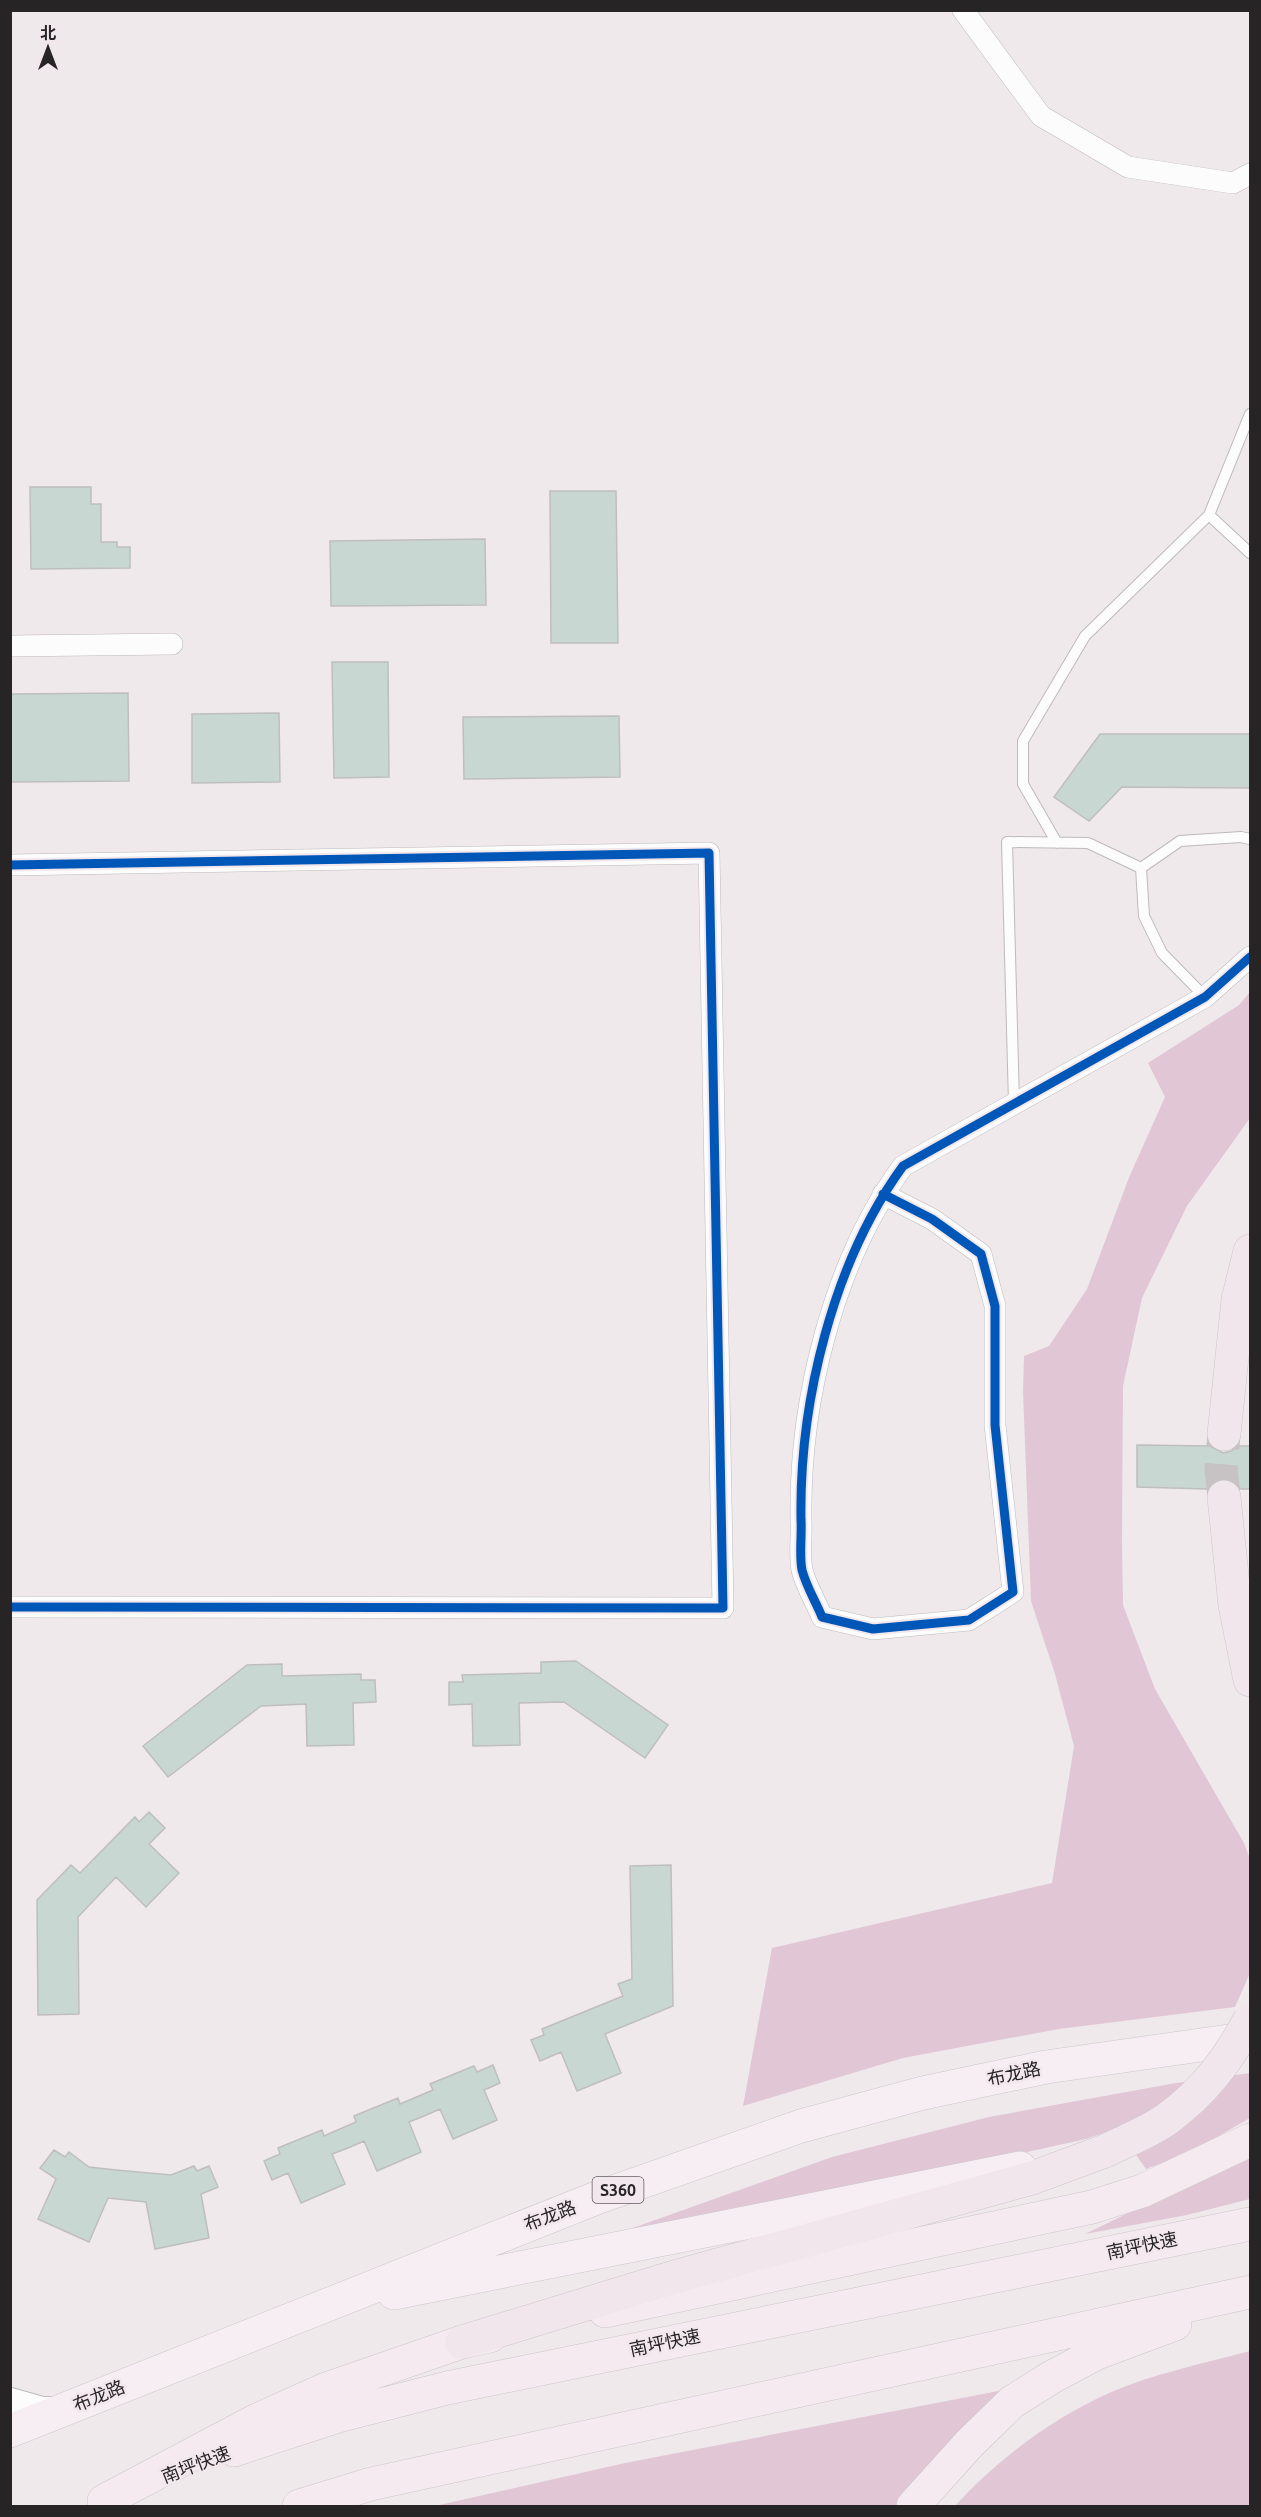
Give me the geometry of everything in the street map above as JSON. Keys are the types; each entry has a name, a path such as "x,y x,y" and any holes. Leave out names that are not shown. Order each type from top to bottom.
{"highway":[{"path":"1224,1434 1238,1300 1251,1251"},
{"path":"1224,1497 1235,1605 1251,1680"},
{"path":"1235,1605 1251,1637"},
{"path":"98,2504 204,2446 316,2393 462,2342 671,2278 1032,2178 1105,2151 1166,2120 1204,2089 1234,2050 1251,2019"},
{"path":"462,2342 1092,2207 1142,2191 1251,2140"},
{"name":"南坪快速","path":"98,2504 224,2454 338,2416 447,2388 1251,2224"},
{"path":"299,2506 371,2484 1251,2292"},
{"path":"913,2506 969,2444 1012,2402 1052,2376 1097,2353 1251,2298"}],"main road":[{"name":"布龙路","path":"10,2431 599,2197 801,2126 923,2093 1046,2067 1251,2038"},
{"path":"291,2318 393,2293 1105,2151"},
{"path":"10,2402 42,2411 60,2411"}],"street":[{"path":"963,10 1041,116 1128,167 1233,183 1251,174"},
{"path":"10,646 172,644"},
{"path":"10,865 709,853 723,1608 10,1607"},
{"path":"883,1194 932,1219 981,1254 995,1306 995,1425 1013,1592 969,1620 873,1629 822,1617 802,1570 801,1492 808,1414 825,1338 850,1264 883,1194 903,1166 1205,997 1251,957"}],"lane":[{"path":"1057,843 1023,784 1023,741 1085,636 1209,515 1251,414"},
{"path":"1209,515 1251,553"},
{"path":"1141,868 1180,841 1241,837 1251,840"},
{"path":"1014,1103 1007,842 1088,843 1141,868"},
{"path":"1141,868 1144,916 1162,953 1205,997"}],"shaded area":[{"path":"1250,992 1250,1118 1187,1206 1142,1298 1123,1386 1123,1605 1155,1689 1244,1843 1250,1859 1250,1973 1235,2007 1059,2029 903,2058 743,2106 772,1948 1052,1883 1074,1746 1055,1674 1031,1601 1023,1391 1024,1356 1049,1346 1087,1289 1130,1175 1165,1097 1148,1063 1239,1005"},
{"path":"1250,2073 1250,2118 1191,2152 1146,2169 1117,2128 1086,2139 807,2201 630,2229 832,2157 989,2117 1176,2083"},
{"path":"1250,2154 1250,2199 1187,2215 1085,2234"},
{"path":"1250,2351 1250,2506 955,2506 1007,2456 1046,2428 1087,2403 1143,2380"},
{"path":"1019,2387 896,2506 435,2506 625,2463"}],"building":[{"path":"30,487 91,487 91,504 101,504 101,542 117,542 117,547 130,547 130,568 31,569"},
{"path":"550,491 616,491 618,643 551,643"},
{"path":"485,539 486,605 331,606 330,541"},
{"path":"332,662 388,662 389,777 334,778"},
{"path":"128,693 129,781 10,782 10,694"},
{"path":"279,713 280,782 192,783 192,714"},
{"path":"619,716 620,777 464,779 463,717"},
{"path":"1100,734 1251,734 1251,788 1122,787 1089,821 1054,797"},
{"path":"1137,1445 1210,1446 1223,1453 1238,1446 1251,1446 1251,1489 1241,1489 1232,1480 1223,1478 1214,1482 1207,1489 1137,1487"},
{"path":"576,1661 668,1725 645,1758 564,1702 519,1703 520,1745 473,1746 472,1704 449,1705 449,1682 463,1682 462,1675 541,1673 541,1662"},
{"path":"282,1664 282,1676 361,1674 361,1680 375,1680 376,1702 353,1703 354,1745 307,1746 306,1704 261,1706 168,1777 143,1746 247,1665"},
{"path":"149,1812 165,1828 149,1844 179,1873 146,1907 116,1877 78,1917 79,2014 38,2015 37,1900 71,1865 80,1873 135,1817 139,1822"},
{"path":"671,1865 673,2006 605,2034 621,2073 577,2091 561,2052 540,2061 531,2040 544,2035 542,2029 623,1996 618,1984 632,1979 630,1866"},
{"path":"493,2065 500,2083 484,2090 497,2120 453,2139 440,2109 409,2122 421,2152 377,2171 364,2141 332,2154 345,2184 301,2203 288,2173 272,2180 264,2161 280,2154 278,2148 322,2130 324,2136 356,2122 354,2116 398,2098 400,2104 433,2090 430,2084 474,2066 477,2072"},
{"path":"54,2150 65,2157 69,2152 89,2167 116,2170 171,2175 194,2166 197,2171 209,2166 218,2187 201,2194 209,2238 155,2249 146,2202 108,2198 89,2242 38,2219 56,2179 40,2168"}],"tunnel":[{"path":"1224,1434 1221,1469 1224,1497"}],"cycle path":[{"path":"10,865 709,853 723,1608 10,1607"},
{"path":"883,1194 932,1219 981,1254 995,1306 995,1425 1013,1592 969,1620 873,1629 822,1617 802,1570 801,1520 806,1428 825,1335 839,1289 857,1245 878,1204 903,1166 1205,997 1250,957"}]}
